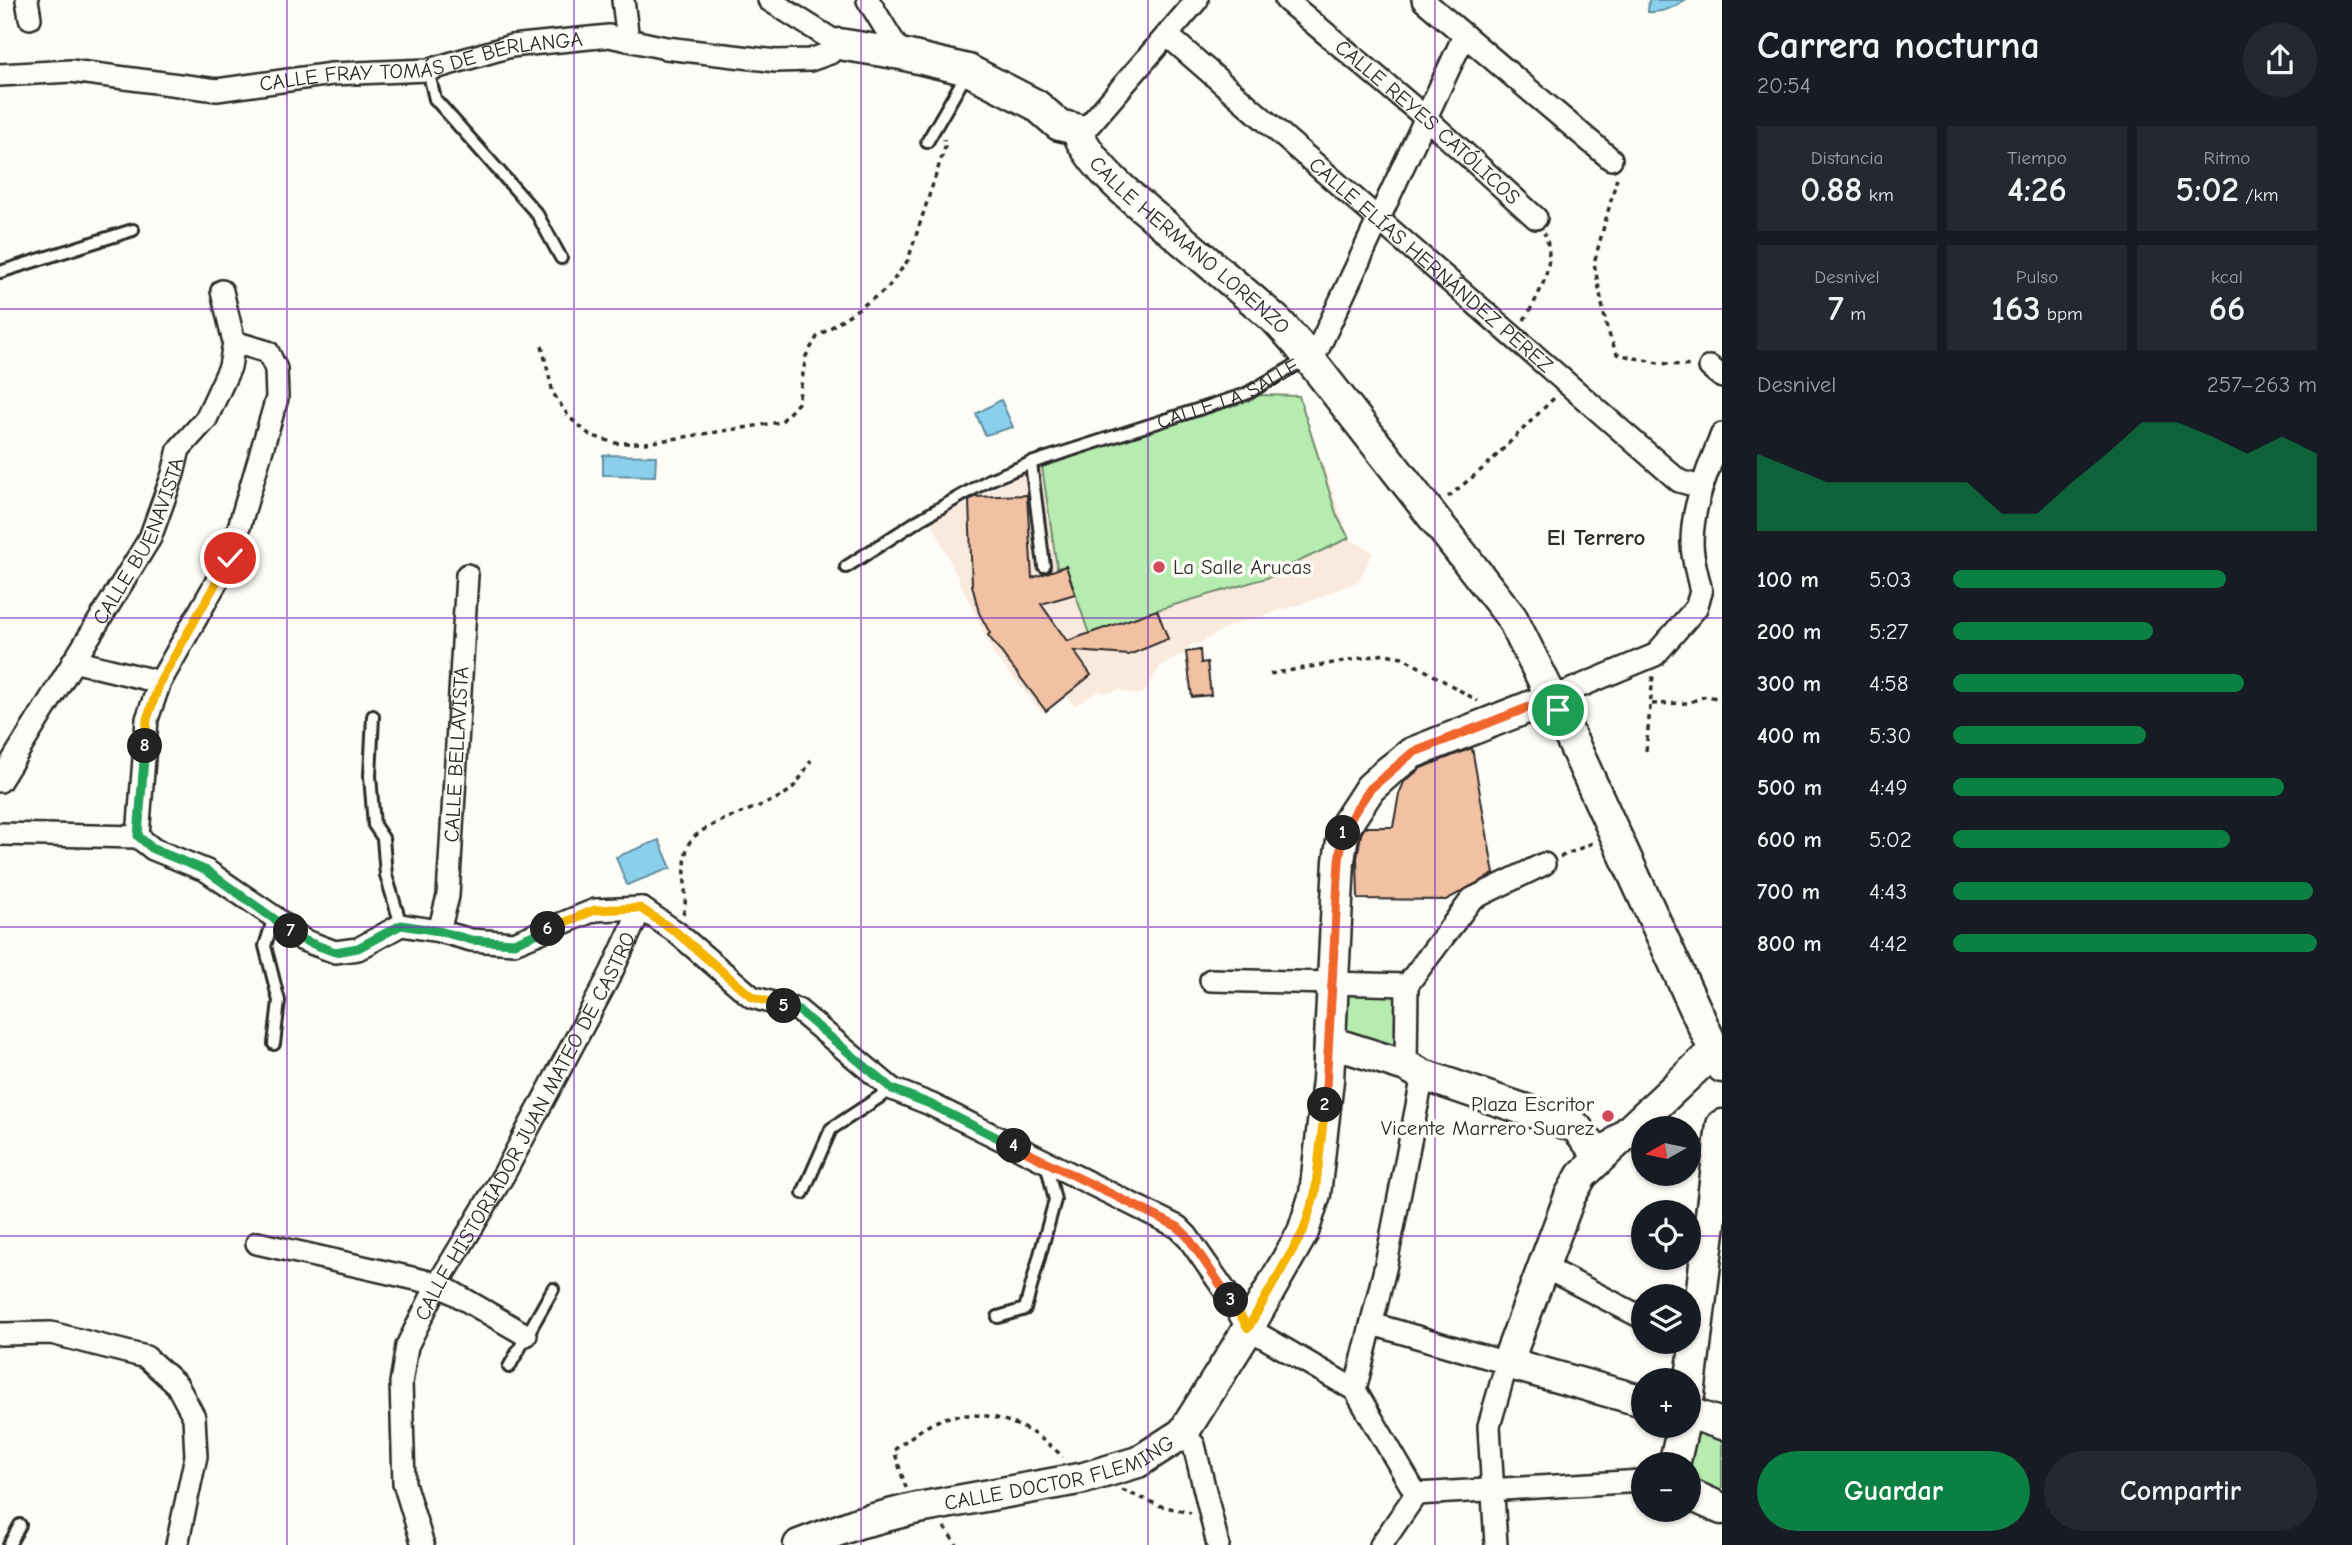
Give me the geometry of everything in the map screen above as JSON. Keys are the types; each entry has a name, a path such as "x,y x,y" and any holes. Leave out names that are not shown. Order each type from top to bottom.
{"street":[{"path":"623,0 628,40"},
{"path":"769,0 839,44 901,54 968,70 1036,105 1059,125 1076,130 1090,124 1197,0"},
{"path":"868,0 901,54"},
{"name":"CALLE REYES CATÓLICOS","path":"1286,0 1426,118 1536,218"},
{"path":"1423,0 1611,159"},
{"name":"CALLE ELÍAS HERNÁNDEZ PÉREZ","path":"1167,35 1679,481 1701,487"},
{"name":"CALLE FRAY TOMÁS DE BERLANGA","path":"0,75 71,71 217,90 332,74 428,70 511,46 609,36 666,48 776,61 810,60 830,52 839,44"},
{"path":"1308,359 1317,351 1464,36"},
{"name":"CALLE HERMANO LORENZO","path":"1076,130 1083,148 1096,162 1142,206 1278,322 1308,359"},
{"name":"CALLE BUENAVISTA","path":"0,781 150,538 173,474 178,449 206,419 230,367 234,342 222,291"},
{"path":"138,836 147,719 160,682 230,558 278,398 276,369 268,352 234,342"},
{"name":"CALLE LA SALLE","path":"1308,359 1512,618 1616,833 1718,1059"},
{"path":"1552,698 1655,655 1712,590 1692,546 1695,511 1701,487 1722,434"},
{"name":"CALLE BELLAVISTA","path":"439,931 447,896 467,575"},
{"path":"73,661 160,682"},
{"name":"CALLE DOCTOR FLEMING","path":"799,1545 858,1523 913,1509 1091,1476 1138,1462 1183,1433 1303,1232 1315,1194 1330,1042 1339,861 1344,828 1370,789 1412,753 1552,698"},
{"path":"0,834 138,836 153,849 207,871 303,940 335,952 358,948 401,925 471,940 514,943 595,910 640,908 676,932 752,997 798,1010 892,1089 930,1104 1178,1227 1195,1247 1248,1328 1355,1390 1416,1494"},
{"path":"1355,1390 1385,1269 1414,1070 1407,985 1472,899 1544,864"},
{"name":"CALLE HISTORIADOR JUAN MATEO DE CASTRO","path":"423,1545 404,1483 401,1383 407,1346 438,1284 504,1174 611,973 640,908"},
{"path":"1211,980 1407,985"},
{"path":"1330,1042 1576,1127 1600,1156"},
{"path":"1496,1545 1489,1426 1507,1363 1570,1196 1582,1175 1600,1156 1718,1059"},
{"path":"1700,1284 1722,1125"},
{"path":"257,1243 438,1284 526,1335"},
{"path":"1544,1267 1631,1312"},
{"path":"1372,1324 1631,1398"},
{"path":"0,1334 51,1333 146,1357 177,1385 194,1417 196,1456 177,1545"},
{"path":"1701,1417 1722,1424"},
{"path":"1183,1433 1194,1445 1218,1545"},
{"path":"1416,1494 1631,1482"},
{"path":"1381,1545 1416,1494"},
{"path":"1701,1499 1722,1509"}],"lane":[{"path":"428,70 435,99 537,214 561,258"},
{"path":"926,142 968,70"},
{"path":"0,272 133,230"},
{"name":"CALLE LA SALLE","path":"845,567 989,480 1031,463 1246,394 1308,359"},
{"path":"1031,463 1044,566"},
{"path":"373,716 370,776 374,825 383,838 386,875 401,925"},
{"path":"274,917 265,946 279,1001 274,1044"},
{"path":"803,1193 831,1129 892,1089"},
{"path":"998,1317 1025,1309 1055,1200 1046,1162"},
{"path":"509,1367 552,1289"},
{"path":"9,1545 20,1525"}],"path":[{"path":"542,346 553,393 569,417 590,435 615,443 646,443 781,422 798,403 806,356 817,337 887,289 908,260 945,147 942,116"},
{"path":"1611,159 1617,179 1594,263 1607,329 1617,354 1716,372"},
{"path":"1514,337 1541,292 1546,268 1550,245 1536,218"},
{"path":"1428,512 1486,466 1569,383"},
{"path":"1270,674 1385,654 1402,657 1503,716"},
{"path":"1646,751 1655,655"},
{"path":"1651,704 1688,703 1706,696 1722,699"},
{"path":"676,932 685,908 687,846 695,834 737,814 766,805 791,790 811,760"},
{"path":"1544,864 1616,833"},
{"path":"913,1509 894,1450 921,1429 954,1416 998,1418 1023,1426 1091,1476 1161,1506 1194,1514 1210,1513"}],"shaded area":[{"name":"La Salle Arucas","path":"1261,395 1299,396 1349,538 1373,552 1359,581 1310,601 1225,628 1202,642 1190,645 1186,652 1161,666 1143,693 1134,695 1120,690 1106,693 1099,691 1074,706 1067,695 1041,712 993,653 931,521 1037,467"}],"green space":[{"path":"1261,395 1299,396 1337,516 1349,538 1291,565 1290,571 1157,610 1089,634 1066,566 1057,568 1042,467"},
{"path":"1350,989 1392,991 1402,1001 1396,1047 1348,1033 1342,1023 1341,995"},
{"path":"1701,1432 1722,1436 1722,1497 1701,1487 1701,1452 1691,1452 1692,1438 1701,1438"}],"water":[{"path":"1649,0 1685,0 1667,9 1648,12"},
{"path":"1001,400 1013,427 985,435 976,414"},
{"path":"603,455 656,456 655,476 603,475"},
{"path":"659,840 671,868 627,885 616,857"}],"building":[{"path":"1027,495 1032,578 1066,566 1075,594 1041,604 1067,641 1157,610 1168,639 1129,655 1074,651 1091,675 1046,711 988,635 990,633 979,613 972,585 969,501 974,497"},
{"path":"1200,650 1201,663 1207,662 1211,695 1192,697 1186,652"},
{"path":"1472,748 1494,874 1446,900 1358,899 1357,858 1361,834 1365,827 1393,827 1404,782 1421,768"}],"place":[{"name":"La Salle Arucas","path":"1159,567"},
{"name":"Plaza Escritor Vicente Marrero Suarez","path":"1608,1116"}],"district":[{"name":"El Terrero","path":"1596,537"}],"route":[{"path":"230,558 160,682 147,719 138,836 153,849 207,871 303,940 335,952 358,948 401,925 471,940 514,943 595,910 640,908 676,932 752,997 798,1010 892,1089 930,1104 1178,1227 1226,1292 1248,1328 1303,1232 1315,1194 1328,1080 1339,861 1344,828 1370,789 1412,753 1552,698 1558,710"}]}
